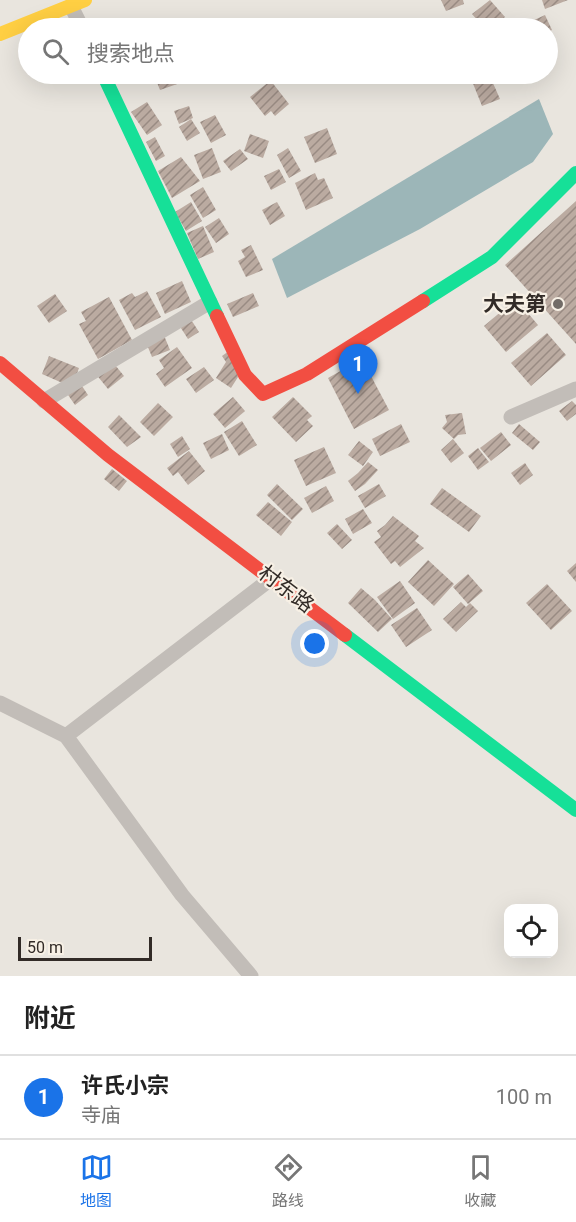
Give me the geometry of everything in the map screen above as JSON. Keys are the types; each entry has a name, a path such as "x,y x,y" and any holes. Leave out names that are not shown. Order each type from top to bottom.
{"street":[{"path":"40,18 78,3 80,18"},
{"path":"0,34 18,27"},
{"path":"108,84 245,375 263,394 307,374 492,257 576,173"},
{"path":"44,400 210,302"},
{"name":"村东路","path":"0,363 108,455 576,810"},
{"path":"511,417 576,389"},
{"path":"66,736 272,578"},
{"path":"0,703 66,736 182,895 251,976"}],"water":[{"path":"539,99 553,134 533,162 420,229 287,298 272,259"}],"building":[{"path":"441,0 463,0 464,4 446,11"},
{"path":"490,0 505,17 475,18 472,14"},
{"path":"542,0 568,0 545,9"},
{"path":"158,84 177,84 160,90"},
{"path":"266,84 273,84 289,104 275,116 271,111 265,116 250,97"},
{"path":"473,84 493,84 500,99 482,106"},
{"path":"147,102 162,125 147,135 131,112"},
{"path":"189,106 193,118 179,124 174,111"},
{"path":"215,115 226,135 211,143 200,122"},
{"path":"191,119 200,133 187,141 179,127"},
{"path":"327,128 337,154 315,163 304,137"},
{"path":"250,134 269,141 263,158 244,151"},
{"path":"155,137 165,156 156,161 146,142"},
{"path":"212,148 221,172 203,179 194,155"},
{"path":"288,148 301,171 289,178 277,155"},
{"path":"240,149 248,159 231,171 223,161"},
{"path":"181,157 200,181 172,198 158,171"},
{"path":"279,169 286,182 271,190 264,176"},
{"path":"315,173 318,180 324,178 333,198 306,210 295,183"},
{"path":"203,187 216,210 203,218 190,195"},
{"name":"大夫第","path":"576,201 576,344 505,265"},
{"path":"191,202 202,221 186,231 175,212"},
{"path":"277,202 285,216 270,225 262,210"},
{"path":"219,218 229,234 216,243 205,227"},
{"path":"203,226 214,252 198,259 187,233"},
{"path":"251,245 263,270 246,277 238,261 245,257 241,250"},
{"path":"182,281 191,302 165,314 156,293"},
{"path":"147,291 161,317 135,330 119,300 132,293 135,297"},
{"path":"253,293 259,306 233,317 227,304"},
{"path":"55,294 67,311 49,323 37,306"},
{"path":"109,297 132,340 98,359 79,324 86,321 81,312"},
{"path":"516,299 538,325 506,352 484,326"},
{"path":"190,318 199,332 188,339 179,325"},
{"path":"163,333 170,350 152,357 145,340"},
{"path":"547,333 566,355 531,386 511,363"},
{"path":"177,347 192,368 165,387 156,374 164,368 159,360"},
{"path":"233,348 238,377 231,388 216,378 226,362 222,356"},
{"path":"49,356 79,368 75,379 70,377 67,385 42,374"},
{"path":"362,359 389,410 354,429 328,378"},
{"path":"111,360 124,376 108,389 95,373"},
{"path":"204,367 214,380 196,393 186,379"},
{"path":"80,383 88,395 75,405 66,392"},
{"path":"233,397 245,411 225,428 213,414"},
{"path":"293,397 312,416 307,420 313,426 296,442 272,417"},
{"path":"572,401 576,405 576,414 567,421 559,411"},
{"path":"158,403 173,417 154,436 140,422"},
{"path":"462,413 466,434 458,435 454,439 442,428 447,422 445,415"},
{"path":"119,415 141,437 127,447 108,427"},
{"path":"242,421 257,445 239,456 224,432"},
{"path":"401,424 410,442 380,456 372,439"},
{"path":"519,424 540,442 533,450 512,433"},
{"path":"501,432 511,445 491,461 480,448"},
{"path":"222,434 229,450 211,459 203,443"},
{"path":"182,436 190,449 178,457 170,444"},
{"path":"453,439 464,453 451,463 441,450"},
{"path":"359,441 373,452 363,466 348,455"},
{"path":"324,447 336,473 306,486 294,460"},
{"path":"478,448 489,462 478,470 468,456"},
{"path":"189,451 205,471 188,485 178,472 173,476 167,468"},
{"path":"368,462 378,470 355,491 348,481"},
{"path":"525,463 533,475 520,485 511,473"},
{"path":"112,469 127,481 119,491 104,479"},
{"path":"277,484 303,509 292,520 267,495"},
{"path":"379,484 386,496 365,508 358,496"},
{"path":"326,486 334,501 312,513 304,498"},
{"path":"442,488 481,516 469,532 430,504"},
{"path":"268,502 292,522 281,536 256,515"},
{"path":"363,509 372,523 353,534 345,519"},
{"path":"393,516 419,536 415,541 424,548 400,567 395,561 391,564 374,542 381,537 377,531"},
{"path":"337,524 352,540 342,549 327,533"},
{"path":"428,560 454,584 434,606 408,582"},
{"path":"576,563 576,582 567,571"},
{"path":"468,574 483,591 468,604 453,587"},
{"path":"400,581 415,603 393,619 377,597"},
{"path":"547,584 572,611 551,630 526,603"},
{"path":"361,588 392,619 378,632 348,603"},
{"path":"461,602 466,607 470,603 478,611 456,632 443,619"},
{"path":"417,608 432,630 406,647 391,625"}],"traffic: fast":[{"path":"108,84 217,316"},
{"path":"423,301 492,257 576,173"},
{"path":"345,635 576,810"}],"traffic: slow":[{"path":"40,18 85,0"},
{"path":"0,34 18,27"}],"traffic: jam":[{"path":"217,316 245,375 263,394 307,374 423,301"},
{"path":"0,363 108,455 345,635"}],"place":[{"name":"大夫第","path":"558,304"},
{"name":"许氏小宗","path":"358,394"}]}
